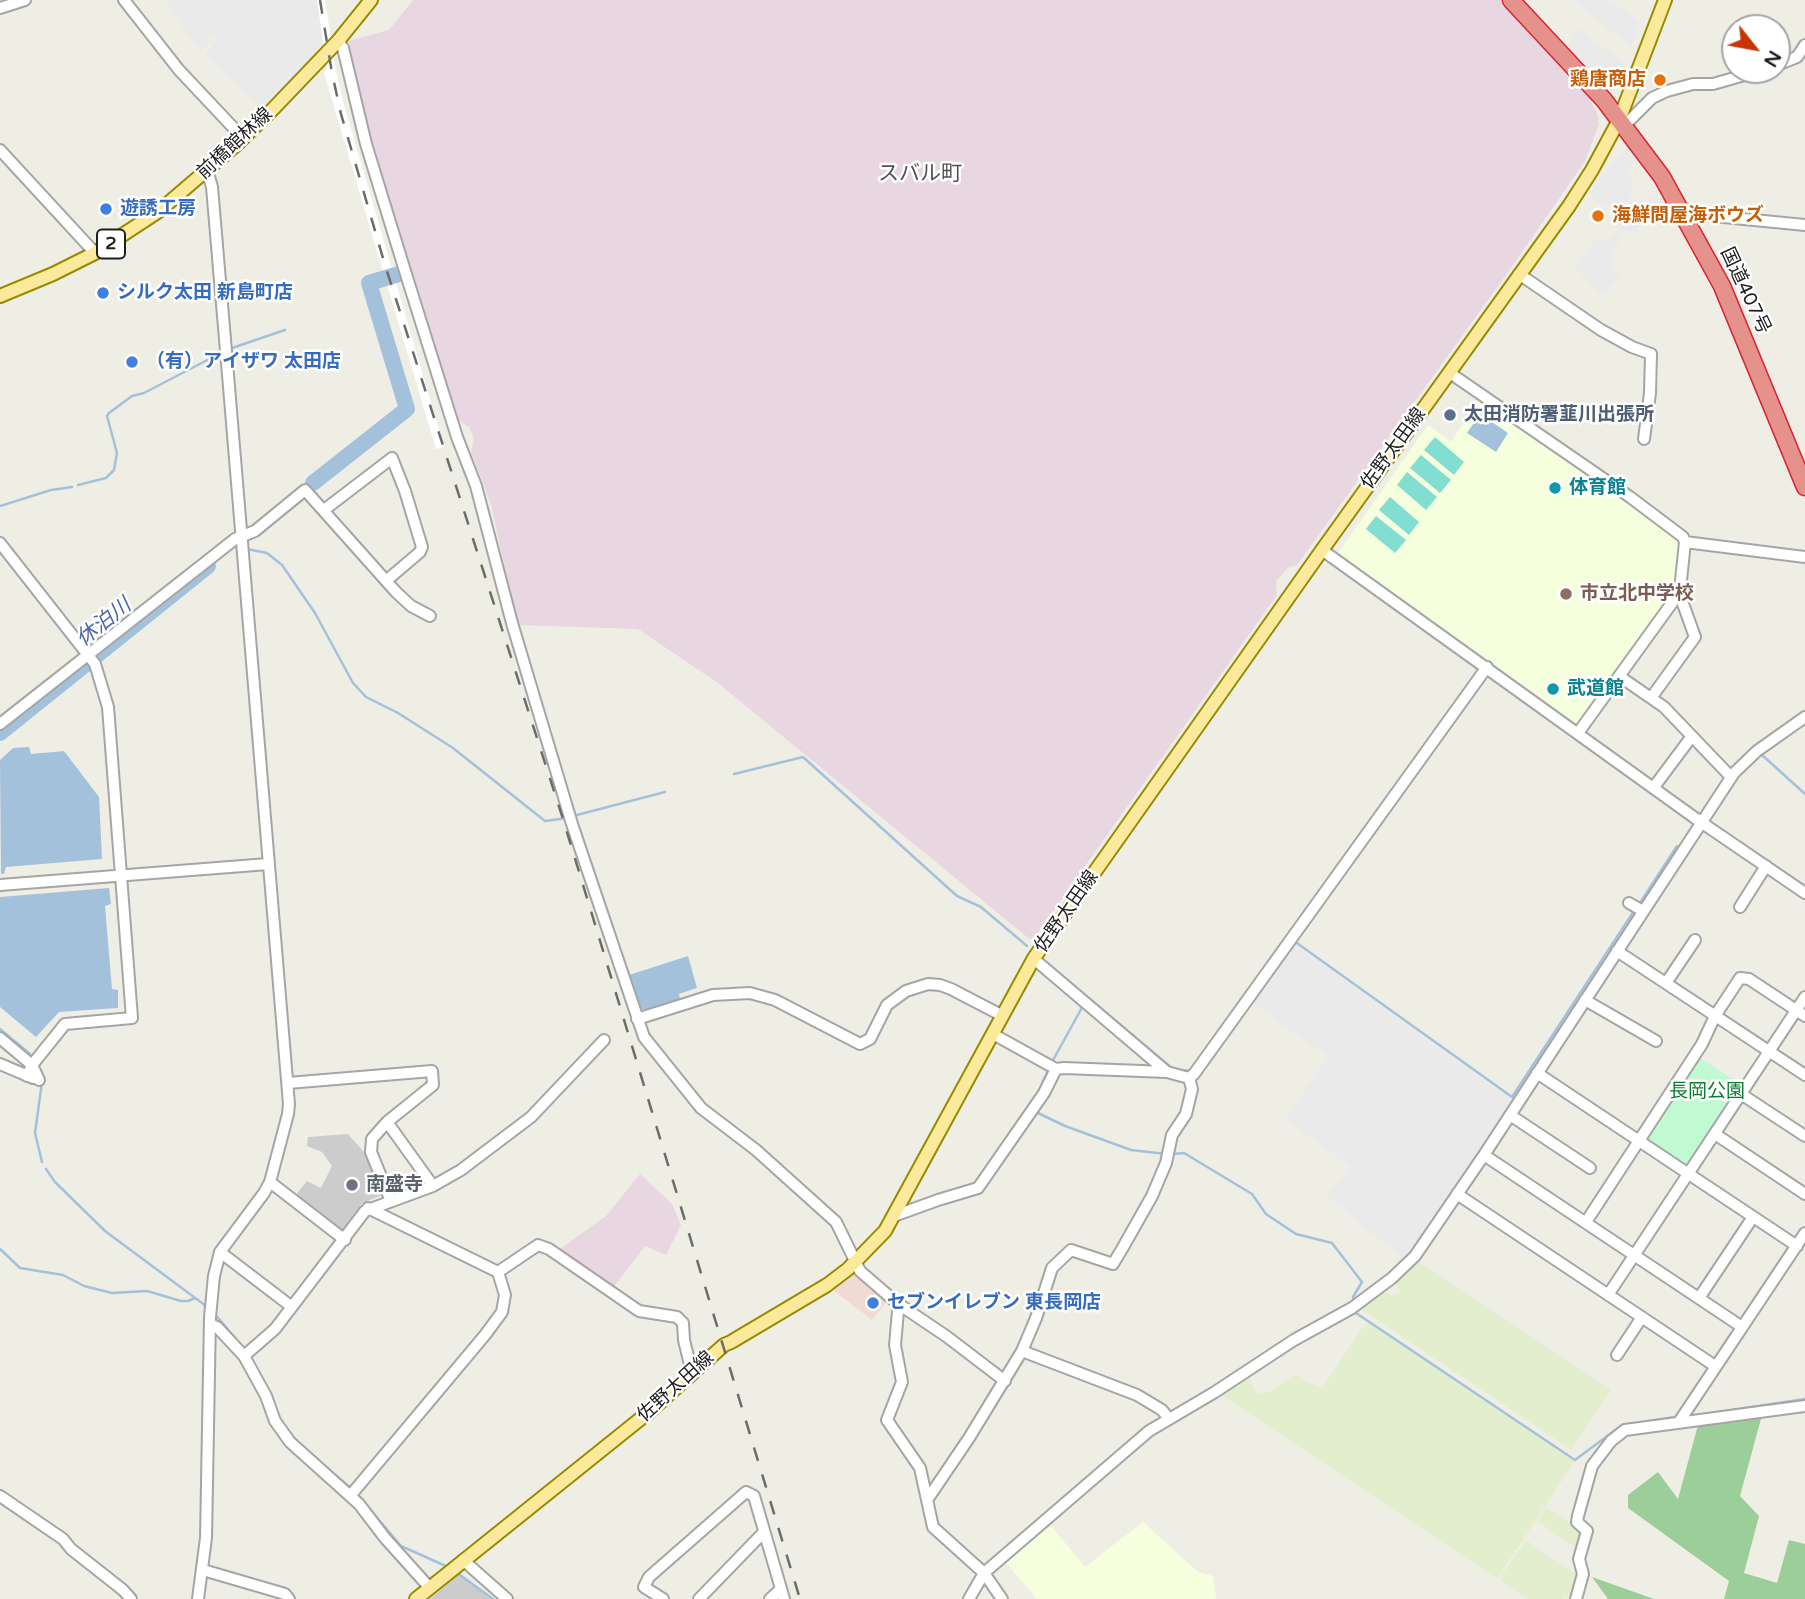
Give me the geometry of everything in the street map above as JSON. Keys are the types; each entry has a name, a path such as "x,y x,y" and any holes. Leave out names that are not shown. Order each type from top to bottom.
{"highway":[{"name":"国道407号","path":"1511,0 1621,123 1662,177 1722,286 1805,486"}],"main road":[{"name":"前橋館林線","path":"0,296 95,253 159,211 243,138 338,41 371,0"},
{"name":"佐野太田線","path":"416,1599 649,1412 724,1345 827,1285 855,1263 885,1231 1034,959 1587,179 1621,123 1665,0"}],"street":[{"path":"0,8 25,0"},
{"path":"124,0 178,70 243,138"},
{"path":"338,41 344,48 366,144 405,271 457,437 476,486 512,623 572,824 644,1038 701,1108 756,1150 836,1222 860,1271 897,1303 1005,1381"},
{"path":"1791,59 1797,57 1805,45"},
{"path":"1621,123 1652,98 1667,91 1693,84 1721,82"},
{"path":"0,150 95,253"},
{"path":"198,1599 206,1538 211,1293 220,1252 270,1182 288,1114 288,1083 242,536 212,187 207,170"},
{"path":"1683,213 1805,225"},
{"path":"1519,274 1601,330 1651,354 1650,393 1644,439"},
{"path":"1450,373 1630,497 1683,537 1685,542 1677,596 1578,733"},
{"path":"324,510 392,458 422,547 420,552 387,580"},
{"path":"0,723 90,658 242,536 255,531 305,490 411,606 430,616"},
{"path":"1685,542 1805,557"},
{"path":"0,543 90,658 108,707 132,1018 65,1024 32,1065"},
{"path":"1322,551 1701,822 1805,893"},
{"path":"1651,698 1695,637 1682,601 1677,596"},
{"path":"1189,1078 1487,667"},
{"path":"1619,676 1664,707 1731,777"},
{"path":"969,1599 984,1573 1149,1431 1294,1340 1352,1308 1392,1278 1426,1241 1731,777 1758,751 1805,718"},
{"path":"1654,787 1692,736"},
{"path":"0,885 268,864"},
{"path":"1740,907 1766,866"},
{"path":"1629,903 1643,911"},
{"path":"1666,983 1695,940"},
{"path":"1617,951 1805,1075"},
{"path":"1034,959 1167,1072"},
{"path":"1586,1222 1702,1044 1715,1016 1740,978 1744,977 1801,1013"},
{"path":"636,1019 713,995 750,993 775,1000 860,1044 870,1039 887,1005 906,991 928,984 951,989 1003,1016"},
{"path":"1608,1295 1769,1052 1801,1013 1805,997"},
{"path":"1586,1000 1656,1041"},
{"path":"993,1034 1052,1067 1167,1072 1189,1078"},
{"path":"0,1038 32,1065 39,1080 0,1064"},
{"path":"244,1356 267,1338 368,1208 433,1185 461,1170 531,1117 604,1040"},
{"path":"894,1216 978,1188 1044,1093 1052,1067"},
{"path":"288,1083 432,1071 433,1085 373,1136 370,1146 391,1201"},
{"path":"1537,1073 1800,1246"},
{"path":"927,1500 1022,1351 1052,1268 1071,1250 1113,1264 1152,1196 1166,1163 1172,1135 1185,1114 1192,1089 1189,1078"},
{"path":"1741,1094 1805,1136"},
{"path":"1510,1115 1590,1168"},
{"path":"387,1122 433,1185"},
{"path":"1715,1133 1805,1194"},
{"path":"1484,1155 1742,1327"},
{"path":"270,1182 345,1240"},
{"path":"1457,1194 1715,1366"},
{"path":"350,1496 502,1312 505,1295 498,1272 368,1208"},
{"path":"1699,1298 1753,1217"},
{"path":"1679,1422 1800,1246 1805,1233"},
{"path":"498,1272 538,1245 549,1249 639,1311 677,1317 683,1323 692,1373"},
{"path":"220,1252 292,1307"},
{"path":"897,1303 895,1345 902,1382 887,1420 920,1468 933,1527 984,1573 1002,1599"},
{"path":"1617,1355 1642,1317"},
{"path":"210,1324 217,1326 244,1356 284,1434 350,1496 429,1587"},
{"path":"1022,1351 1137,1395 1162,1410 1169,1419"},
{"path":"1576,1599 1583,1574 1579,1559 1587,1531 1577,1522 1578,1516 1592,1466 1611,1441 1625,1430 1805,1406"},
{"path":"663,1599 644,1587 649,1577 742,1493 751,1493 782,1594 770,1599"},
{"path":"0,1497 63,1539 71,1549 131,1599"},
{"path":"699,1599 763,1533"},
{"path":"463,1560 507,1599"},
{"path":"203,1570 285,1594 289,1599"}],"shaded area":[{"path":"166,0 324,0 331,42 264,110 205,55 217,39 214,36 201,52"},
{"path":"413,0 1502,0 1592,100 1599,124 1585,161 1511,268 1297,565 1289,567 1276,581 1277,595 1032,941 718,683 638,629 517,625 491,504 471,452 474,438 469,427 456,419 371,142 348,41 389,30"},
{"path":"1574,0 1610,0 1641,22 1632,47 1583,10"},
{"path":"1578,28 1625,63 1613,92 1566,46"},
{"path":"1632,145 1642,156 1626,170 1634,184 1629,203 1651,198 1668,199 1676,213 1644,208 1636,234 1625,230 1611,260 1620,279 1602,296 1575,268 1594,240 1605,241 1613,237 1618,229 1610,219 1614,212 1605,202 1600,205 1590,193 1612,163"},
{"path":"1479,400 1681,541 1676,589 1579,725 1338,553 1428,425 1451,442"},
{"path":"1480,414 1508,433 1496,452 1467,433"},
{"path":"1435,437 1464,462 1454,475 1424,450"},
{"path":"1421,455 1451,480 1440,493 1410,468"},
{"path":"1407,472 1437,497 1426,510 1397,485"},
{"path":"1390,497 1419,522 1409,535 1379,510"},
{"path":"1376,516 1406,540 1395,553 1366,529"},
{"path":"29,747 31,754 64,751 99,797 102,859 6,867 4,874 1,874 0,760 13,748"},
{"path":"109,888 111,904 105,906 112,989 118,990 118,1008 59,1012 36,1037 0,1007 0,897"},
{"path":"1294,944 1513,1101 1422,1238 1404,1260 1327,1196 1350,1166 1285,1119 1328,1057 1252,1003"},
{"path":"688,956 697,988 679,994 680,999 645,1011 639,1007 629,975"},
{"name":"南盛寺","path":"348,1134 370,1159 385,1194 362,1203 342,1230 295,1196 307,1181 321,1188 332,1166 322,1152 307,1146 308,1137"},
{"path":"640,1174 672,1204 681,1225 666,1255 645,1246 610,1292 557,1251 606,1216"},
{"path":"1419,1262 1611,1390 1571,1450 1362,1310 1362,1306 1382,1291 1384,1294 1388,1292 1392,1297 1400,1292 1395,1282"},
{"path":"857,1273 889,1299 872,1320 833,1290"},
{"path":"1367,1321 1575,1461 1497,1579 1221,1395 1248,1376 1257,1395 1270,1391 1297,1374 1304,1381 1322,1388"},
{"path":"1546,1507 1584,1532 1579,1550 1537,1521"},
{"path":"1143,1522 1198,1572 1213,1576 1216,1599 1037,1599 1006,1563 1048,1526 1052,1527 1085,1567"},
{"path":"1526,1540 1580,1577 1573,1599 1564,1596 1562,1599 1527,1599 1499,1579"},
{"path":"458,1575 480,1589 491,1599 430,1599"}],"green space":[{"name":"長岡公園","path":"1699,1057 1741,1085 1690,1162 1683,1164 1649,1143 1648,1137"},
{"path":"1762,1415 1740,1496 1759,1516 1744,1573 1777,1583 1789,1540 1805,1544 1805,1599 1724,1599 1729,1581 1628,1508 1628,1495 1658,1472 1678,1499 1698,1425"},
{"path":"1592,1577 1654,1599 1608,1599"}],"pier":[{"path":"317,0 325,0 344,105 444,447 436,449 324,73 327,69"}],"waterway":[{"name":"休泊川","path":"313,483 407,409 369,283 399,274"},
{"path":"232,348 285,330"},
{"path":"78,485 106,478 114,470 117,453 107,416 109,413 132,396 144,393 219,354"},
{"path":"0,506 51,490 72,487"},
{"path":"247,549 267,553 282,565 315,613 353,683 366,697 398,713 453,748 545,821 567,818"},
{"name":"休泊川","path":"0,733 208,566"},
{"path":"1761,754 1805,794"},
{"path":"734,774 803,757 957,896 981,907 1027,946"},
{"path":"573,816 665,792"},
{"path":"1638,906 1677,846"},
{"path":"1294,941 1512,1097 1634,911"},
{"path":"1047,963 1173,1069 1190,1071"},
{"path":"1052,1062 1084,1004"},
{"path":"0,1029 30,1054"},
{"path":"1039,1091 1049,1068"},
{"path":"42,1082 35,1133 42,1162"},
{"path":"1038,1113 1131,1150 1166,1154"},
{"path":"1173,1154 1184,1153 1252,1194 1266,1214 1296,1234 1332,1243 1362,1282 1353,1297 1354,1301"},
{"path":"46,1169 55,1182 105,1231 206,1306"},
{"path":"0,1249 20,1268 63,1275 84,1286 112,1293 147,1291 181,1301 195,1298"},
{"path":"214,1313 241,1345"},
{"path":"1356,1313 1575,1460 1622,1425 1675,1417"},
{"path":"1698,1415 1805,1399"},
{"path":"328,1469 352,1489"},
{"path":"357,1494 401,1546 448,1567"},
{"path":"456,1572 493,1599"}],"railway":[{"path":"320,0 341,114 385,265 563,819 800,1599"}],"place":[{"name":"鶏唐商店","path":"1660,80"},
{"name":"遊誘工房","path":"106,209"},
{"name":"海鮮問屋海ボウズ","path":"1598,216"},
{"name":"シルク太田 新島町店","path":"103,293"},
{"name":"（有）アイザワ 太田店","path":"132,362"},
{"name":"太田消防署韮川出張所","path":"1450,415"},
{"name":"体育館","path":"1555,488"},
{"name":"市立北中学校","path":"1566,594"},
{"name":"武道館","path":"1553,689"},
{"name":"南盛寺","path":"352,1185"},
{"name":"セブンイレブン 東長岡店","path":"873,1303"}],"district":[{"name":"スバル町","path":"920,174"}]}
